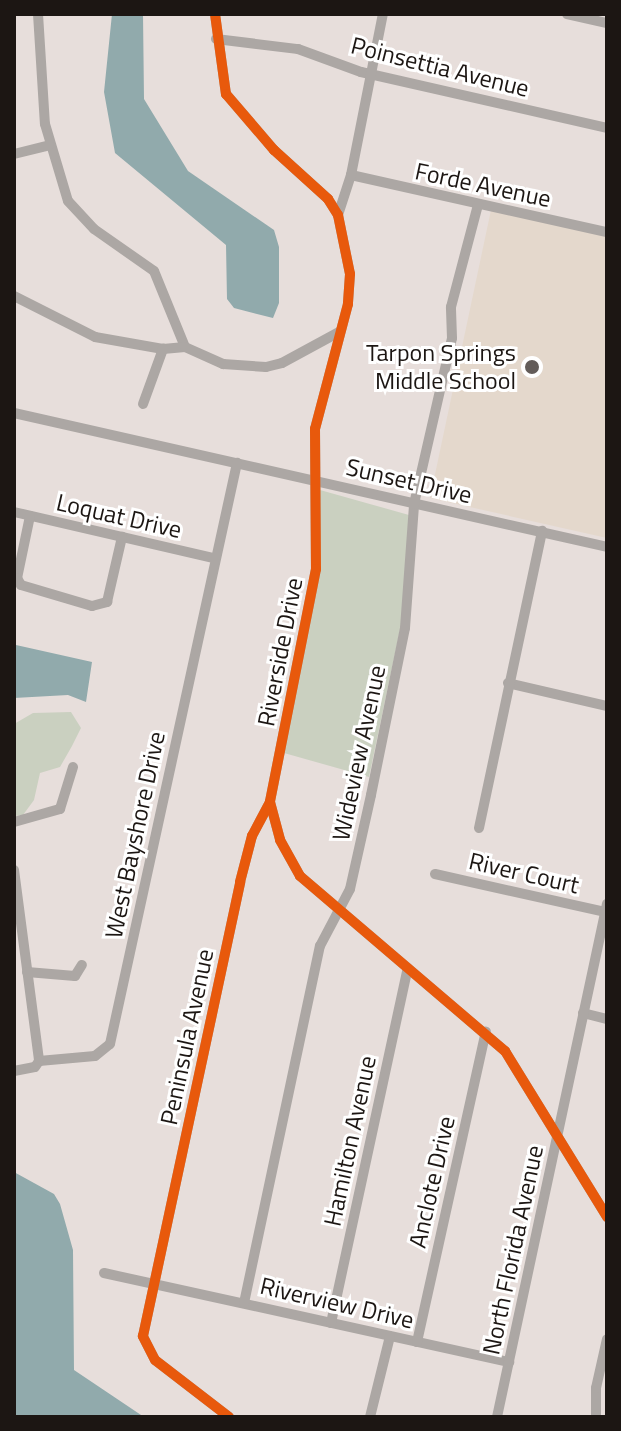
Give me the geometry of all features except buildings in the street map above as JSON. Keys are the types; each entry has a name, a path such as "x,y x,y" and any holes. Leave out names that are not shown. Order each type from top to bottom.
{"street":[{"path":"38,14 49,145 68,201 94,229 154,271 185,347"},
{"path":"215,14 216,39 226,94 338,215 351,175 383,14"},
{"path":"567,14 607,23"},
{"name":"Poinsettia Avenue","path":"216,39 298,49 371,74 607,128"},
{"path":"14,154 49,145"},
{"name":"Forde Avenue","path":"351,175 607,232"},
{"name":"Wideview Avenue","path":"244,1303 320,946 350,889 405,628 414,504 452,338 451,307 478,205"},
{"name":"Riverside Drive","path":"338,215 350,284 318,405 316,569 270,802 287,856 337,910 486,1032 516,1066 607,1217"},
{"path":"14,296 95,337 163,349 185,347 223,364 266,367 282,363 339,332"},
{"path":"143,404 163,349"},
{"name":"Sunset Drive","path":"14,413 607,547"},
{"name":"West Bayshore Drive","path":"14,1071 35,1067 39,1061 95,1056 110,1044 237,463"},
{"name":"Loquat Drive","path":"14,512 214,558"},
{"path":"30,516 17,578 21,585 92,606 107,602 122,537"},
{"path":"479,828 542,531"},
{"path":"508,683 607,706"},
{"path":"14,822 60,809 73,767"},
{"name":"Peninsula Avenue","path":"229,1417 146,1351 143,1336 244,867 252,836 270,802"},
{"path":"14,870 23,908 27,972 39,1061"},
{"name":"River Court","path":"435,874 606,908"},
{"name":"North Florida Avenue","path":"497,1417 606,908"},
{"path":"27,972 75,976 82,965"},
{"name":"Hamilton Avenue","path":"331,1323 408,968"},
{"path":"583,1013 607,1019"},
{"name":"Anclote Drive","path":"417,1342 486,1032"},
{"path":"543,1110 566,1099"},
{"name":"Riverview Drive","path":"104,1273 509,1362"},
{"path":"370,1417 390,1336"},
{"path":"596,1417 596,1388 607,1339"}],"shaded area":[{"name":"Tarpon Springs Middle School","path":"491,210 607,236 607,538 430,498"}],"green space":[{"path":"320,490 409,515 402,620 369,777 284,753 320,572"},
{"path":"71,712 81,728 72,746 60,767 40,773 34,800 23,815 14,816 14,724 33,713"}],"water":[{"path":"112,14 143,14 144,99 188,171 274,230 279,247 279,303 273,318 234,308 227,299 226,245 115,153 104,92"},
{"path":"16,645 92,662 86,702 68,695 14,698"},
{"path":"14,1172 54,1194 60,1204 73,1250 74,1370 144,1417 14,1417"}],"cycle path":[{"path":"215,14 226,94 274,150 328,199 338,215 350,274 348,304 315,429 316,569 270,802 280,840 300,876 505,1051 607,1217"},
{"path":"229,1417 155,1360 143,1336 240,882 252,836 270,802"}],"place":[{"name":"Tarpon Springs Middle School","path":"532,367"}]}
